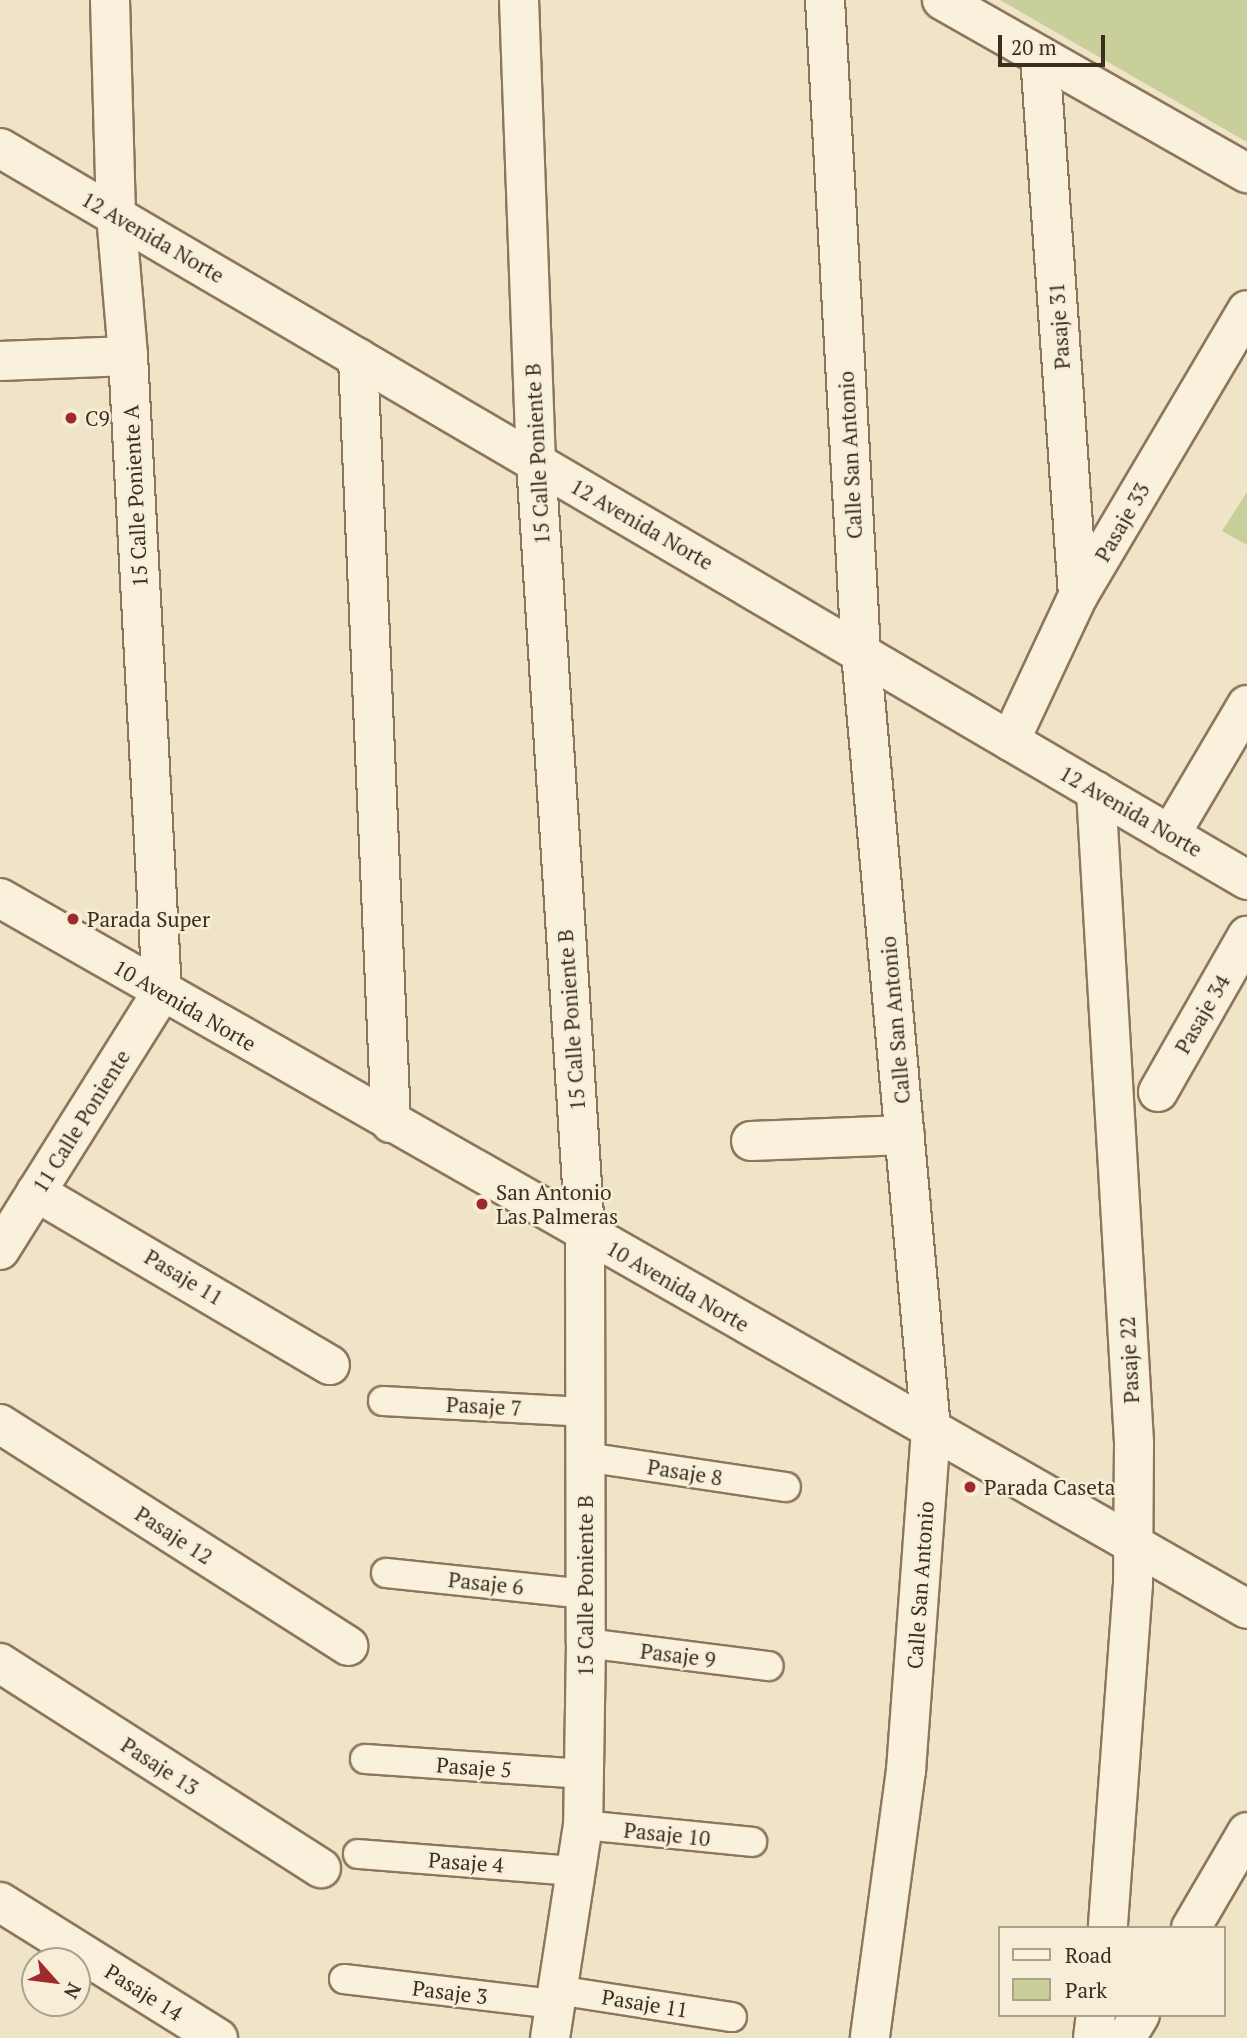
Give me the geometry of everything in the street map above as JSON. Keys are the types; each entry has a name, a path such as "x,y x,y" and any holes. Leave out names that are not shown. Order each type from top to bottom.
{"street":[{"name":"15 Calle Poniente A","path":"110,0 116,215 128,356 162,992"},
{"name":"15 Calle Poniente B","path":"519,0 536,463 585,1233 586,1643 583,1825 554,2011"},
{"name":"Calle San Antonio","path":"825,0 861,653 931,1430 906,1770 870,2038"},
{"path":"942,0 1247,173"},
{"name":"Pasaje 31","path":"1040,56 1078,596"},
{"name":"12 Avenida Norte","path":"0,148 1247,880"},
{"name":"Pasaje 33","path":"1010,741 1078,596 1247,310"},
{"path":"0,360 128,356"},
{"path":"358,358 391,1123"},
{"path":"1170,835 1247,705"},
{"name":"Pasaje 22","path":"1096,791 1134,1443 1131,1543 1133,1584 1108,1926"},
{"name":"10 Avenida Norte","path":"0,898 1247,1609"},
{"name":"Pasaje 34","path":"1158,1092 1247,936"},
{"name":"11 Calle Poniente","path":"0,1250 162,992"},
{"path":"751,1141 905,1135"},
{"name":"Pasaje 11","path":"36,1192 330,1365"},
{"name":"Pasaje 7","path":"383,1401 584,1412"},
{"name":"Pasaje 12","path":"0,1423 348,1646"},
{"name":"Pasaje 8","path":"585,1457 786,1487"},
{"name":"Pasaje 6","path":"386,1573 586,1594"},
{"name":"Pasaje 9","path":"586,1643 769,1666"},
{"name":"Pasaje 13","path":"0,1663 321,1868"},
{"name":"Pasaje 5","path":"365,1759 584,1774"},
{"name":"Pasaje 10","path":"583,1825 752,1842"},
{"path":"1192,1926 1247,1832"},
{"name":"Pasaje 4","path":"358,1854 575,1871"},
{"name":"Pasaje 14","path":"0,1902 218,2038"},
{"name":"Pasaje 3","path":"344,1979 554,2011"},
{"name":"Pasaje 11","path":"554,2011 732,2017"},
{"path":"1093,2038 1096,2017"},
{"path":"1126,2038 1139,2017"}],"green space":[{"path":"1000,0 1247,0 1247,142"},
{"path":"1247,492 1247,545 1222,531"}],"place":[{"name":"C9","path":"71,418"},
{"name":"Parada Super","path":"73,919"},
{"name":"San Antonio Las Palmeras","path":"482,1204"},
{"name":"Parada Caseta","path":"970,1487"}]}
